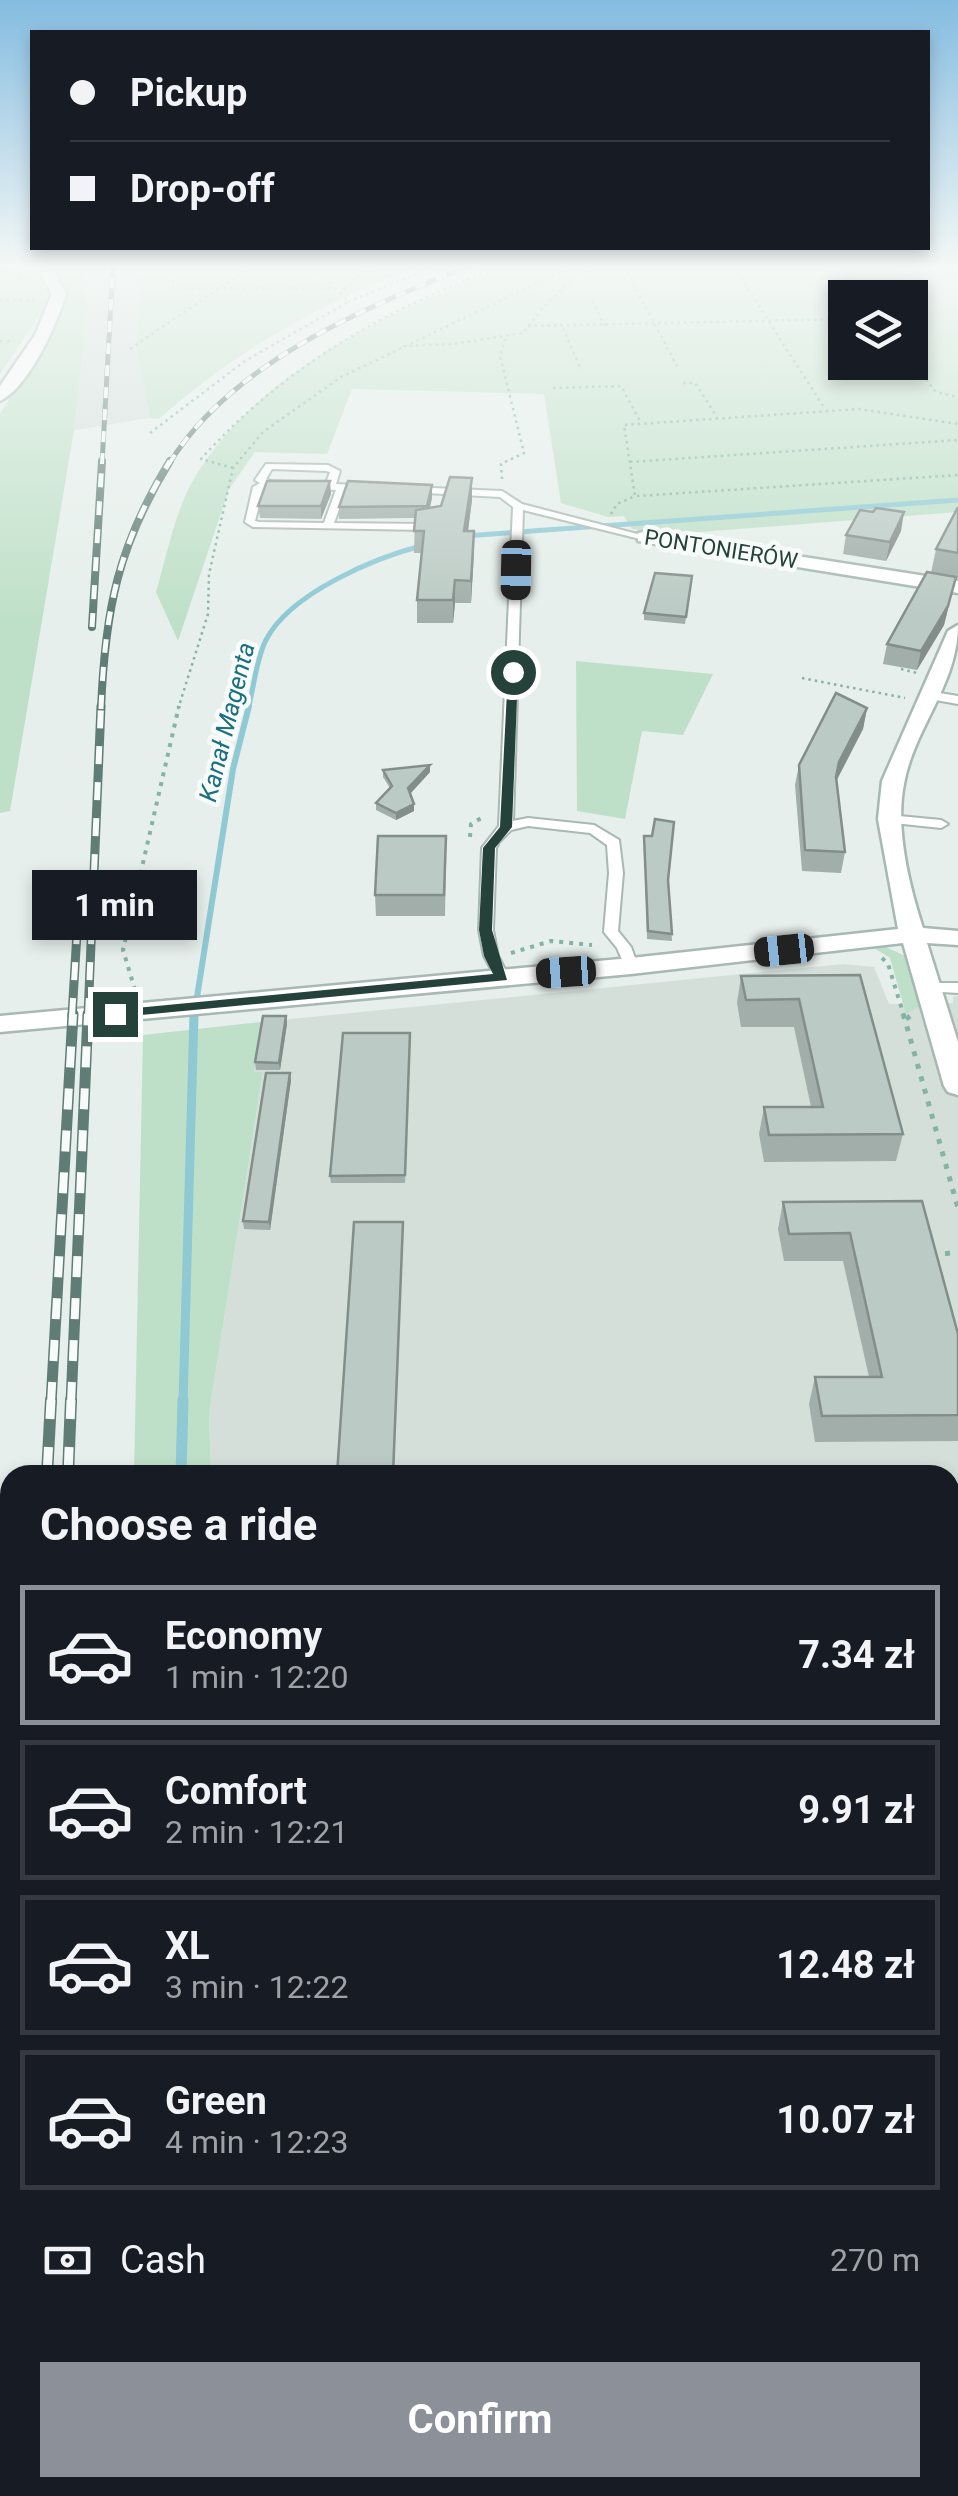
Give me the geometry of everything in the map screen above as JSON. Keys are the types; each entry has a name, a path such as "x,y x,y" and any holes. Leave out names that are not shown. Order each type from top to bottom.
{"street":[{"name":"PONTONIERÓW","path":"644,537 958,587"},
{"path":"958,632 920,697 894,781 890,819 912,935 958,1086"},
{"path":"6,1023 631,966 912,935 958,938"}],"lane":[{"path":"269,484 260,480 269,466 335,471 328,526"},
{"path":"376,488 269,484 258,487 250,522 434,525 443,491"},
{"path":"392,489 496,493"},
{"name":"PONTONIERÓW","path":"496,493 518,506 612,522 644,537"},
{"path":"502,977 491,956 486,930 489,848 506,827 518,506"},
{"path":"920,697 958,700"},
{"path":"890,819 941,824"},
{"path":"506,827 528,822 576,824 606,835 614,843 612,932 624,946 631,966"},
{"path":"930,988 958,988"}],"path":[{"path":"150,433 209,383"},
{"path":"234,468 201,459 275,383"},
{"path":"141,1012 123,950 185,679 208,614 209,574 234,468 263,432 332,383"},
{"path":"496,493 501,464 524,453 507,383"},
{"path":"695,383 718,418"},
{"path":"809,383 825,408"},
{"path":"929,383 936,392 958,397"},
{"path":"553,388 621,386 641,423"},
{"path":"636,496 624,424 860,408 958,424"},
{"path":"632,462 958,440"},
{"path":"612,522 610,511 636,496 958,474"},
{"path":"802,678 920,697"},
{"path":"861,941 888,964 905,1020"},
{"path":"929,1254 958,1253"}],"shaded area":[{"path":"79,383 144,383 150,418 74,430"},
{"path":"843,964 874,967 889,1004 953,1003 953,997 958,996 958,1465 211,1465 209,1414 263,1073 253,1072 261,1022"}],"green space":[{"path":"19,383 79,383 10,811 0,813 0,414"},
{"path":"144,383 202,383 159,419 150,418"},
{"path":"282,383 958,383 958,512 673,534 632,529 624,516 608,517 561,503 544,394 352,389 327,454 255,452 229,489 178,641 156,592 182,504 195,477 222,439"},
{"path":"576,661 713,674 683,735 642,731 625,819 577,811"},
{"path":"884,946 905,956 922,1005 906,1014 890,958 874,948"},
{"path":"261,1022 254,1072 263,1072 209,1414 211,1465 134,1465 143,1035"}],"building":[{"path":"450,477 472,478 464,531 474,531 471,581 455,580 453,600 417,600 424,531 414,531 416,510 441,506"},
{"path":"267,481 330,481 321,506 258,506"},
{"path":"348,481 432,485 427,506 339,507"},
{"path":"958,507 958,553 936,549"},
{"path":"876,508 904,512 890,542 846,535 860,510 873,512"},
{"path":"927,572 956,577 948,606 921,651 887,644"},
{"path":"655,573 692,576 686,617 644,613"},
{"path":"836,693 867,708 839,762 836,777 845,852 805,850 799,765"},
{"path":"430,765 408,788 414,804 396,813 376,803 392,786 383,770"},
{"path":"655,819 674,822 668,880 672,934 648,931 644,836 652,836"},
{"path":"378,836 446,836 444,895 375,895"},
{"path":"860,975 903,1134 769,1135 764,1107 823,1107 799,999 746,1000 741,976"},
{"path":"263,1016 286,1016 279,1063 255,1062"},
{"path":"343,1033 410,1033 405,1175 330,1176"},
{"path":"266,1073 290,1073 269,1222 243,1221"},
{"path":"922,1201 958,1334 958,1415 822,1416 815,1377 882,1377 850,1233 789,1234 783,1202"},
{"path":"354,1222 403,1222 393,1465 338,1465"}],"waterway":[{"name":"Kanał Magenta","path":"464,536 958,500"},
{"name":"Kanał Magenta","path":"248,709 266,640 294,607 359,568 425,545"},
{"name":"Kanał Magenta","path":"194,1016 233,769 249,706"},
{"name":"Kanał Magenta","path":"183,1403 194,1014"},
{"name":"Kanał Magenta","path":"181,1465 183,1400"}],"railway":[{"path":"102,464 106,383"},
{"path":"169,464 195,429 244,383"},
{"path":"92,627 102,461"},
{"path":"101,709 106,640 126,550 170,461"},
{"path":"88,1016 101,706"},
{"path":"72,1016 78,916"},
{"path":"51,1403 73,1014"},
{"path":"71,1403 88,1014"},
{"path":"48,1465 51,1400"},
{"path":"68,1465 71,1400"}],"route":[{"path":"115,1014 502,977 488,948 486,930 489,848 506,827 513,672"}]}
